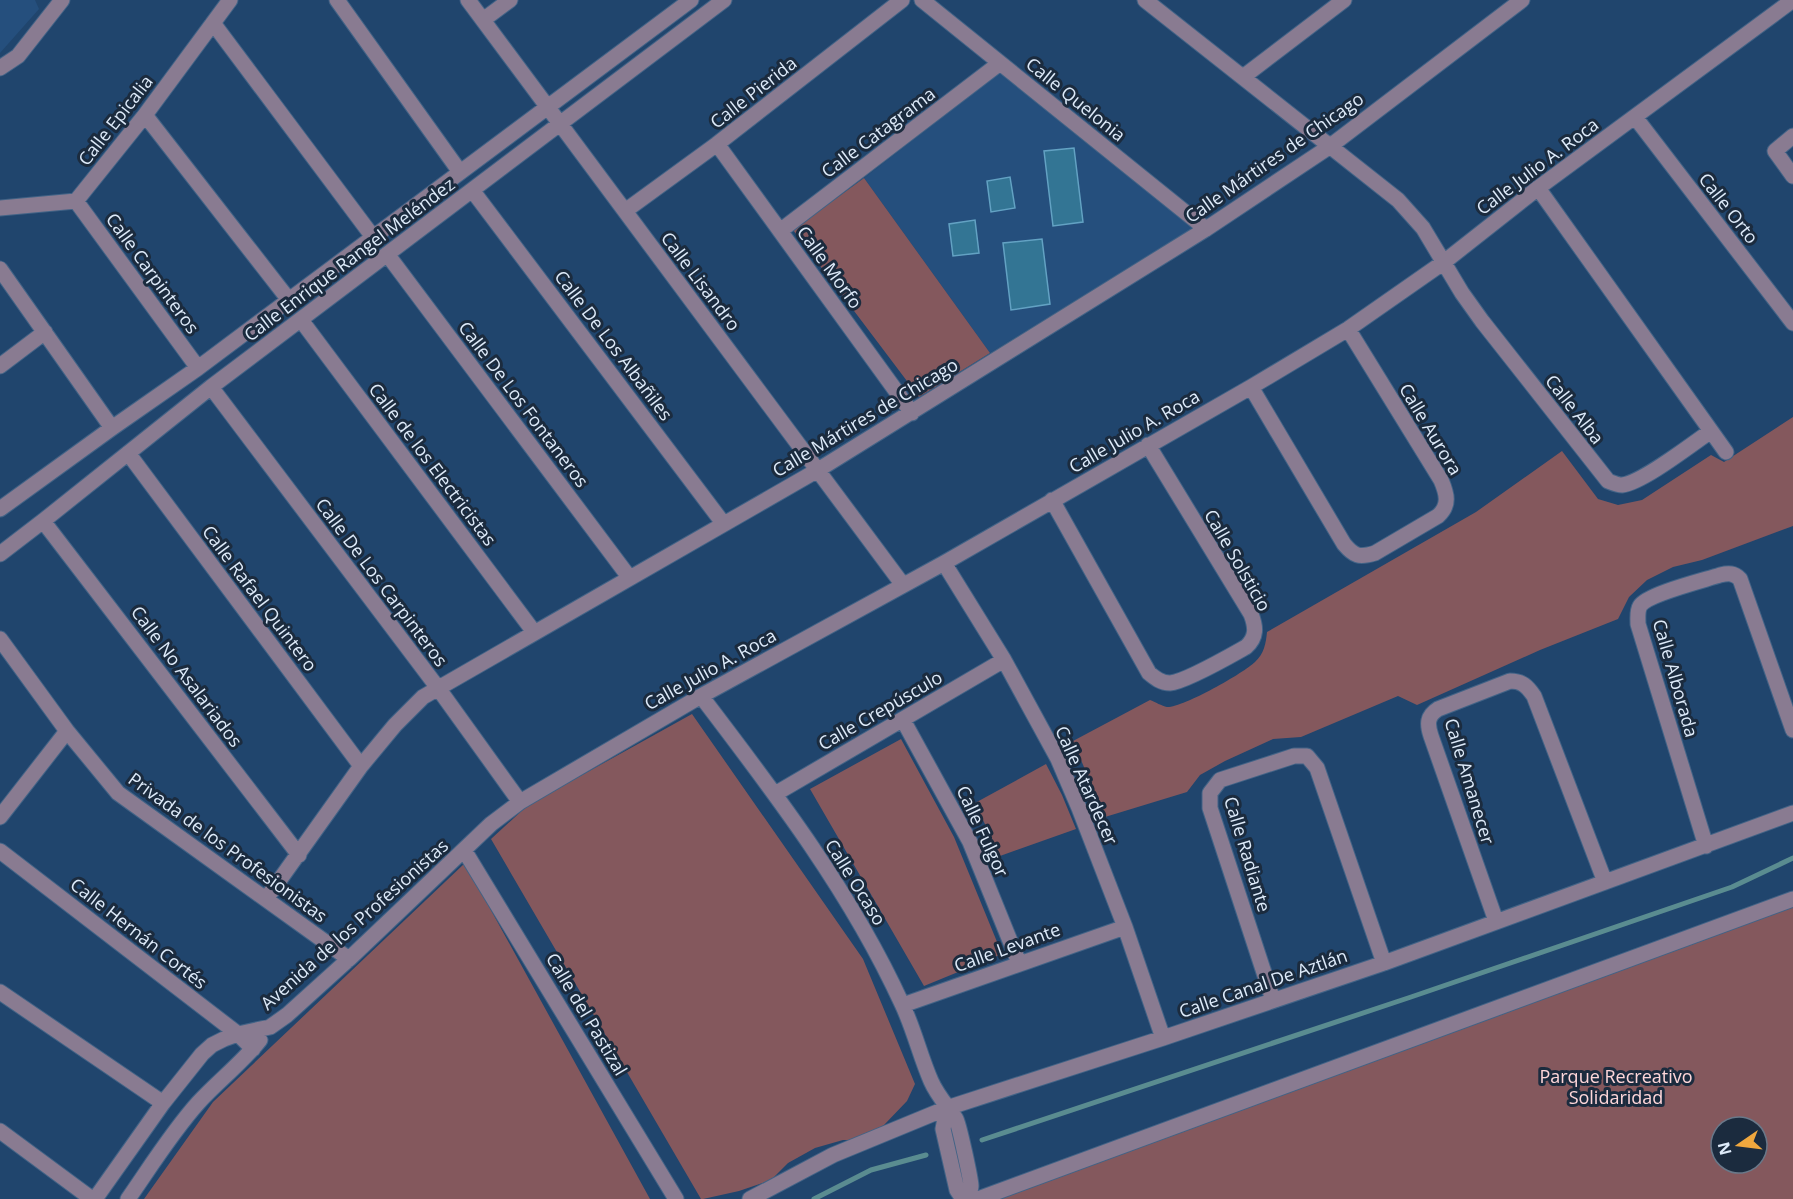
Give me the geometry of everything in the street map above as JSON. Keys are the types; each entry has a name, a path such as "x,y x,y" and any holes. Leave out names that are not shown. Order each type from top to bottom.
{"street":[{"path":"0,68 18,56 62,0"},
{"name":"Calle Epicalia","path":"76,201 146,115 230,0"},
{"path":"336,0 460,172"},
{"name":"Calle Lisandro","path":"468,0 903,585"},
{"path":"483,20 510,0"},
{"name":"Calle Enrique Rangel Meléndez","path":"0,509 198,368 692,0"},
{"name":"Calle Enrique Rangel Meléndez","path":"0,554 211,387 724,0"},
{"name":"Calle Pierida","path":"625,211 717,144 902,0"},
{"name":"Calle Quelonia","path":"922,0 1206,229"},
{"path":"1243,77 1344,0"},
{"name":"Calle Mártires de Chicago","path":"266,899 361,766 409,709 423,697 818,470 1206,229 1329,147 1522,0"},
{"name":"Calle Julio A. Roca","path":"464,850 491,824 520,802 701,696 944,563 1348,329 1444,262 1538,188 1793,0"},
{"name":"Calle Alba","path":"1155,3 1329,147 1398,200 1423,228 1462,293 1482,321 1608,481 1623,485 1639,479 1711,431"},
{"path":"213,24 374,237"},
{"name":"Calle Catagrama","path":"780,231 1000,63"},
{"path":"146,115 289,300"},
{"name":"Calle Orto","path":"1635,117 1793,323"},
{"path":"1793,136 1775,151 1793,176"},
{"name":"Calle Morfo","path":"717,144 912,413"},
{"path":"1538,188 1726,452"},
{"name":"Calle De Los Albañiles","path":"472,190 723,523"},
{"path":"0,208 76,201"},
{"name":"Calle Carpinteros","path":"76,201 198,368"},
{"name":"Calle De Los Fontaneros","path":"387,254 629,577"},
{"path":"0,269 112,428"},
{"name":"Calle de los Electricistas","path":"301,320 534,632"},
{"name":"Calle Aurora","path":"1251,387 1350,551 1365,556 1375,553 1438,516 1443,511 1447,499 1441,480 1348,329"},
{"path":"0,366 45,332"},
{"name":"Calle De Los Carpinteros","path":"211,387 438,688 520,802"},
{"name":"Calle Solsticio","path":"1052,500 1149,673 1155,679 1163,683 1180,681 1246,647 1255,635 1251,614 1148,446"},
{"name":"Calle Rafael Quintero","path":"128,453 361,766"},
{"name":"Calle No Asalariados","path":"44,521 299,855"},
{"name":"Calle Atardecer","path":"944,563 1004,660 1058,759 1125,927 1163,1038"},
{"name":"Calle Alborada","path":"1706,846 1638,624 1637,613 1641,604 1647,599 1669,591 1720,575 1735,574 1740,579 1793,730"},
{"name":"Privada de los Profesionistas","path":"0,639 67,731 113,788 349,959"},
{"name":"Calle Crepúsculo","path":"775,794 1004,660"},
{"name":"Calle Amanecer","path":"1496,921 1428,722 1432,713 1438,709 1510,681 1525,684 1534,696 1605,882"},
{"name":"Calle Ocaso","path":"701,696 775,794 849,904 903,1005 932,1082 947,1108"},
{"name":"Calle Fulgor","path":"903,720 970,842 1019,963"},
{"path":"0,817 67,731"},
{"name":"Calle Radiante","path":"1273,1000 1210,808 1209,793 1220,780 1294,756 1307,756 1313,761 1384,963"},
{"name":"Calle Canal De Aztlán","path":"750,1199 833,1155 947,1108 1384,963 1793,813"},
{"name":"Avenida de los Profesionistas","path":"128,1199 182,1121 253,1049 270,1027 294,1009 349,959 464,850"},
{"name":"Calle del Pastizal","path":"464,850 676,1199"},
{"name":"Calle Hernán Cortés","path":"0,851 238,1034 253,1049"},
{"path":"978,1199 1793,899"},
{"name":"Calle Levante","path":"903,1005 1125,927"},
{"path":"0,992 163,1103"},
{"name":"Avenida de los Profesionistas","path":"94,1199 192,1064 202,1054 212,1045 238,1034 270,1027"},
{"path":"947,1108 943,1129 957,1190 965,1199"},
{"path":"0,1131 94,1199"}],"shaded area":[{"path":"0,0 35,0 39,9 0,53"},
{"path":"1002,71 1196,226 990,353 864,178"}],"green space":[{"path":"864,178 990,353 919,397 793,230"},
{"path":"1793,417 1793,526 1702,560 1673,567 1647,580 1629,597 1618,619 1540,650 1417,705 1398,696 1301,737 1273,739 1200,775 1187,792 1105,817 1073,741 1150,700 1167,707 1175,706 1226,681 1258,659 1264,648 1267,632 1476,512 1562,451 1598,499 1618,505 1642,500 1711,455 1724,462"},
{"path":"692,714 863,959 915,1084 907,1101 884,1125 860,1140 843,1140 815,1148 788,1163 771,1180 739,1191 703,1199 491,839 528,805"},
{"path":"901,739 954,837 1002,954 924,986 810,789"},
{"path":"1046,764 1076,829 1000,856 975,803"},
{"path":"465,863 650,1199 144,1199 213,1102"},
{"name":"Parque Recreativo Solidaridad","path":"1793,899 1793,1199 992,1199"}],"building":[{"path":"1074,148 1083,222 1053,226 1044,151"},
{"path":"1010,177 1015,208 991,212 987,181"},
{"path":"975,220 979,253 953,256 949,224"},
{"path":"1042,239 1050,304 1011,310 1003,243"}],"waterway":[{"path":"982,1140 1732,887 1793,858"},
{"path":"814,1199 871,1170 926,1155"}]}
